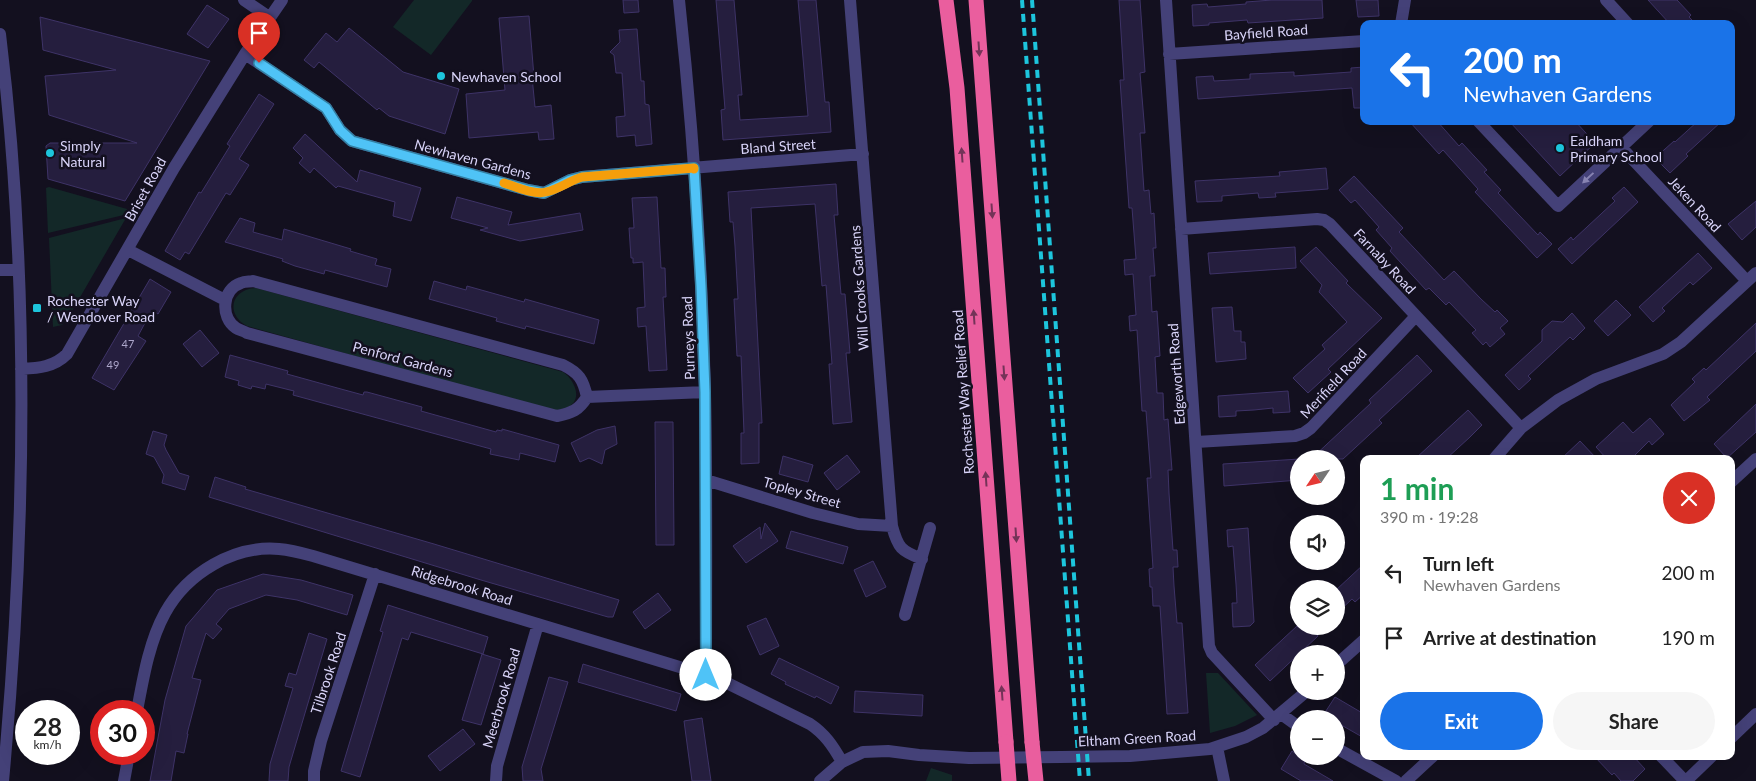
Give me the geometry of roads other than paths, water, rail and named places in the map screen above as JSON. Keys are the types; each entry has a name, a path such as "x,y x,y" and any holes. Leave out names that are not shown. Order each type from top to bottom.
{"highway":[{"name":"Rochester Way Relief Road","path":"946,0 956,88 1009,781"},
{"path":"976,0 1036,781"}],"street":[{"path":"244,0 269,17"},
{"name":"Briset Road","path":"21,369 52,365 60,361 67,354 174,168 245,54 282,0"},
{"name":"Purneys Road","path":"679,0 694,168 701,286 705,392 706,675"},
{"name":"Will Crooks Gardens","path":"850,0 892,526 897,544 907,554 922,560"},
{"name":"Edgeworth Road","path":"1166,0 1209,646 1212,653 1278,717 1290,723"},
{"path":"1402,20 1405,0"},
{"path":"1606,0 1624,20"},
{"path":"0,34 10,135 18,270 21,369 20,502 5,710 3,781"},
{"name":"Bayfield Road","path":"1169,54 1360,40"},
{"name":"Newhaven Gardens","path":"245,54 326,108 340,130 352,141 528,190 544,193 570,180 582,177 694,168"},
{"path":"1482,125 1558,206 1645,125"},
{"name":"Jeken Road","path":"1621,147 1752,277"},
{"name":"Bland Street","path":"694,168 863,154"},
{"name":"Farnaby Road","path":"1181,230 1324,220 1330,224 1521,428"},
{"path":"128,250 225,300 230,290 241,282 253,281 563,365 576,371 584,384 587,397 705,392"},
{"path":"0,270 18,270"},
{"path":"1497,455 1521,428 1558,400 1596,379 1662,354 1681,342 1752,277"},
{"name":"Penford Gardens","path":"225,300 226,316 236,328 256,335 557,416 572,413 581,407 587,397"},
{"name":"Merifield Road","path":"1196,442 1295,436 1304,433 1311,428 1416,316"},
{"path":"1735,478 1756,460"},
{"name":"Topley Street","path":"706,480 813,513 858,524 892,526"},
{"path":"905,615 930,528"},
{"name":"Ridgebrook Road","path":"139,700 156,632 165,613 185,586 215,564 230,557 247,552 279,549 313,556 375,574 706,675 810,724 830,742 842,762"},
{"name":"Tilbrook Road","path":"314,781 314,771 321,741 375,574"},
{"name":"Meerbrook Road","path":"496,781 497,766 538,624"},
{"path":"1345,657 1360,644"},
{"name":"Eltham Green Road","path":"820,781 842,762 863,752 888,751 951,757 1130,756 1217,747 1246,737 1278,717 1297,700"},
{"path":"1735,734 1756,714"},
{"path":"1217,747 1224,781"},
{"path":"1345,753 1396,781"},
{"path":"1406,781 1429,760"},
{"path":"1666,760 1686,781 1708,760"},
{"path":"124,781 127,765"}],"railway":[{"path":"1022,0 1080,781"},
{"path":"1032,0 1089,781"}],"place":[{"name":"Newhaven School","path":"441,76"},
{"name":"Ealdham Primary School","path":"1560,148"},
{"name":"Simply Natural","path":"50,153"},
{"name":"Rochester Way / Wendover Road","path":"37,308"}]}
